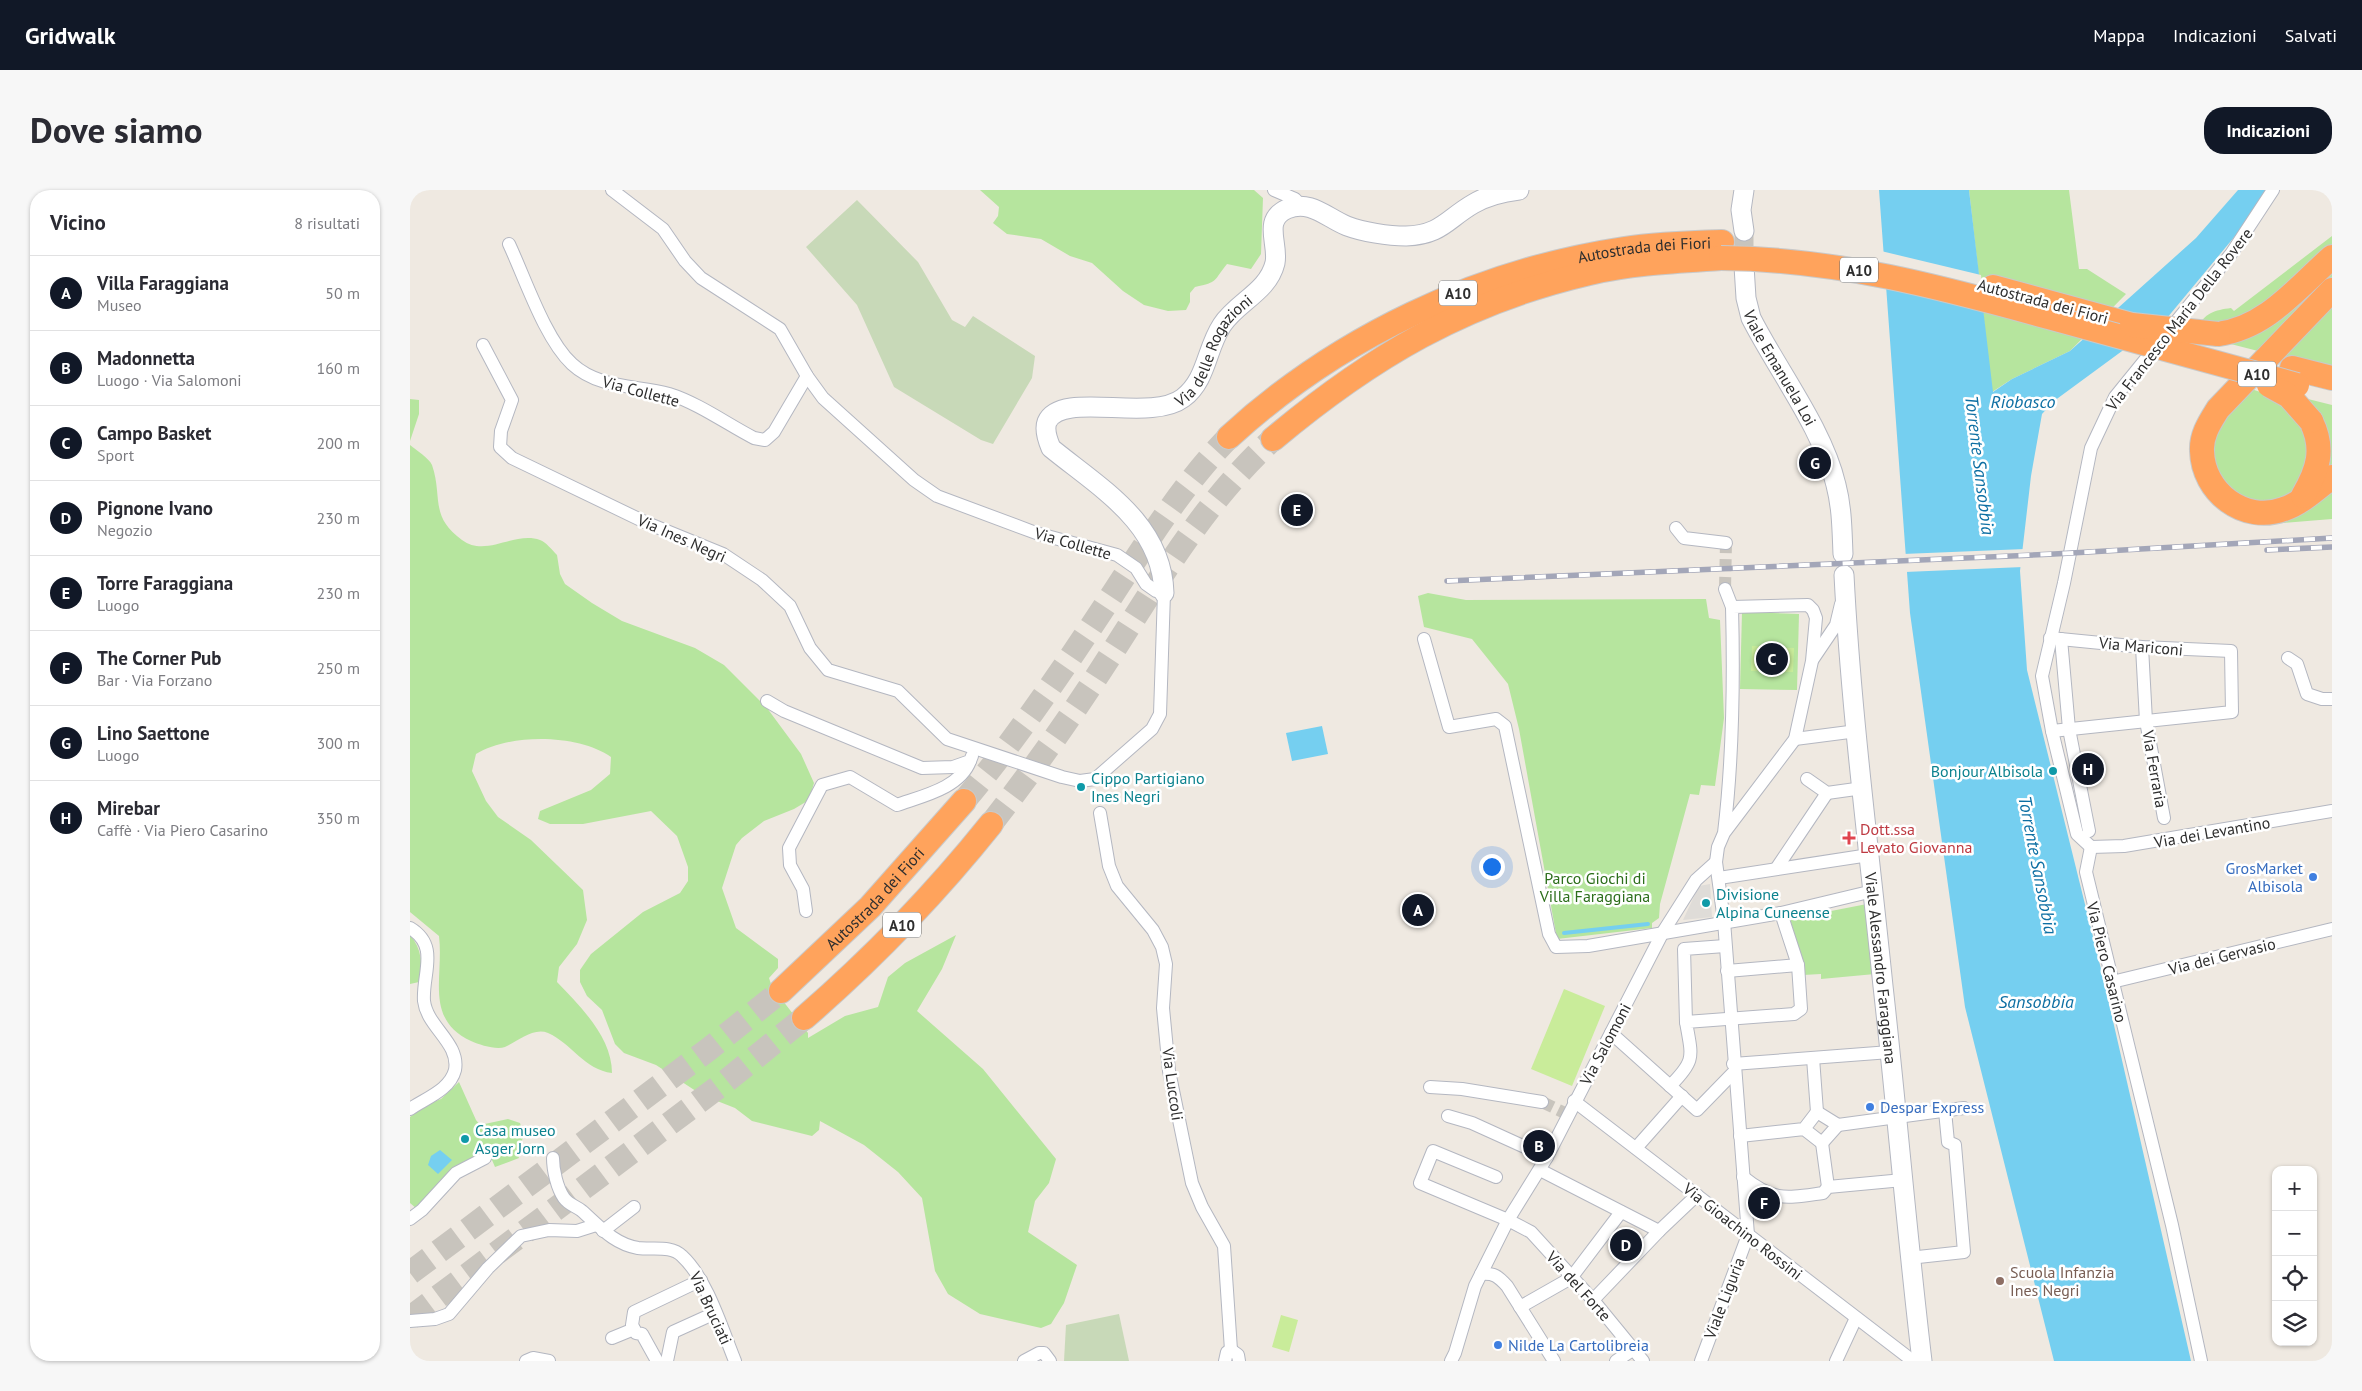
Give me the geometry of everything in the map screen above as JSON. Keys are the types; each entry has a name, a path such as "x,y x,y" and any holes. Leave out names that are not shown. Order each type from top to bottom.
{"highway":[{"name":"Autostrada dei Fiori","path":"1230,437 1271,402 1317,369 1396,322 1455,294 1509,275 1594,254 1642,247 1722,250 1806,247 1870,258 1993,287 2132,324 2294,376 2332,394"},
{"name":"Autostrada dei Fiori","path":"1273,439 1323,397 1377,360 1439,326 1502,298 1591,273 1722,250 1882,275 1993,302 2216,363 2294,376 2332,378"},
{"path":"2132,324 2218,334 2238,329 2260,321 2332,257"},
{"path":"2332,290 2218,409 2208,425 2203,438 2203,464 2208,479 2226,501 2253,512 2284,509 2301,500 2332,477"},
{"path":"2216,363 2284,393 2297,403 2311,421 2319,443 2319,458 2314,478 2301,500"},
{"name":"Autostrada dei Fiori","path":"781,991 870,908 964,801"},
{"name":"A10","path":"804,1018 895,932 956,866 991,824"}],"street":[{"name":"Via Collette","path":"612,190 662,229 685,261 701,278 780,330 807,376 823,398 914,480 937,496 1036,533 1117,555 1136,568 1146,584 1156,591 1164,592"},
{"path":"1274,190 1295,199 1300,206 1313,208 1347,226 1406,236 1435,231 1452,221 1472,205 1498,192 1520,190"},
{"path":"1744,190 1741,210 1743,227 1751,190"},
{"name":"Via Francesco Maria Della Rovere","path":"2056,638 2067,568 2091,448 2103,418 2115,397 2231,254 2272,190"},
{"name":"Via delle Rogazioni","path":"1164,592 1164,572 1145,532 1124,506 1051,448 1046,434 1047,422 1058,410 1075,406 1121,410 1156,408 1182,399 1200,380 1221,327 1231,313 1259,290 1270,276 1275,262 1274,219 1286,209 1300,206"},
{"name":"Via Collette","path":"509,244 551,335 573,365 594,378 618,386 669,394 754,438 765,440 774,432 807,376"},
{"name":"Viale Emanuela Loi","path":"1744,266 1746,298 1751,318 1828,459 1836,485 1840,508 1843,554"},
{"name":"Via Ines Negri","path":"483,345 512,400 500,431 500,447 512,458 647,523 723,554 762,580 790,606 810,648 828,670 898,691 947,739 973,755 1062,777 1080,780 1095,779 1152,729 1160,714 1164,592"},
{"path":"1676,528 1684,538 1726,543"},
{"path":"1812,661 1836,625 1845,581"},
{"name":"Viale Alessandro Faraggiana","path":"1845,581 1869,855 1898,1117 1902,1180 1922,1361"},
{"path":"1724,833 1730,785 1734,688 1732,607 1725,589"},
{"path":"1732,607 1808,605 1813,610 1816,618 1812,661 1794,739 1724,833 1718,847 1716,862 1724,921 1748,1235"},
{"path":"1828,638 1849,638"},
{"path":"1812,661 1832,644 1849,638"},
{"path":"2056,638 2069,729 2089,831"},
{"path":"2056,638 2042,676 2052,731 2077,834 2091,846"},
{"name":"Via Mariconi","path":"2056,638 2142,647 2231,651"},
{"path":"1424,639 1445,719 1449,727 1496,719 1505,726 1549,934 1556,948 1588,946 1724,921 1782,913 1873,891"},
{"name":"Via Ferraria","path":"2142,647 2146,721 2164,818"},
{"name":"Via Ferraria","path":"2052,731 2232,712 2231,651"},
{"path":"2288,658 2297,664 2307,694 2322,699 2332,699"},
{"path":"767,701 784,711 922,768 953,768 973,755"},
{"path":"1794,739 1857,730"},
{"path":"806,911 802,889 790,865 789,848 822,785 850,777 897,805 955,781 967,769 973,755"},
{"path":"1807,779 1827,794 1863,788"},
{"path":"1776,869 1827,794"},
{"name":"Via dei Levantino","path":"2091,846 2124,846 2332,811"},
{"name":"Via Luccoli","path":"1100,813 1109,866 1117,886 1153,930 1162,947 1166,964 1163,1008 1169,1071 1192,1183 1202,1206 1224,1246 1228,1356"},
{"name":"Via Piero Casarino","path":"2091,846 2086,872 2172,1226 2202,1361"},
{"path":"1789,850 1801,866"},
{"path":"1719,878 1869,855"},
{"name":"Via Salomoni","path":"1450,1361 1455,1353 1469,1302 1481,1274 1508,1220 1547,1157 1574,1101 1611,1033 1658,933 1696,880 1716,862"},
{"path":"1686,1022 1794,1014 1801,1009 1798,965 1782,913"},
{"path":"410,928 424,942 428,953 424,1002 434,1025 451,1047 455,1057 455,1069 450,1081 410,1109"},
{"name":"Via dei Gervasio","path":"2112,982 2332,929"},
{"path":"1670,1086 1687,1069 1690,1060 1686,1022 1684,949 1726,946"},
{"path":"1728,971 1798,965"},
{"path":"1611,1033 1697,1110 1734,1068 1813,1058 1890,1052"},
{"path":"1740,1136 1804,1129 1817,1112 1813,1058"},
{"path":"1430,1087 1542,1102"},
{"path":"1636,1148 1682,1096"},
{"name":"Via Gioachino Rossini","path":"1574,1101 1913,1361"},
{"path":"1822,1143 1838,1126 1964,1108"},
{"path":"1910,1258 1964,1252 1955,1144 1948,1142 1945,1111"},
{"path":"1817,1112 1838,1126"},
{"path":"1448,1116 1472,1123 1547,1157"},
{"path":"1804,1129 1822,1143 1828,1187"},
{"path":"1496,1177 1433,1151 1420,1183 1508,1220"},
{"path":"410,1219 422,1210 456,1173 485,1158"},
{"name":"Via Bruciati","path":"553,1158 553,1167 563,1196 599,1228 619,1242 639,1248 670,1250 680,1254 701,1280 735,1361"},
{"path":"1540,1170 1659,1231"},
{"path":"1743,1177 1760,1190 1785,1198 1823,1193 1828,1187 1902,1180"},
{"path":"1592,1300 1659,1231 1698,1195"},
{"path":"410,1321 435,1320 449,1314 488,1268 520,1236 549,1230 576,1231 599,1228 634,1207"},
{"path":"1520,1307 1571,1278 1621,1212"},
{"name":"Via del Forte","path":"1508,1220 1531,1232 1644,1361"},
{"name":"Viale Liguria","path":"1701,1361 1748,1235"},
{"path":"1481,1274 1491,1273 1498,1276 1554,1361"},
{"path":"657,1361 642,1334 636,1333 634,1329 631,1318 634,1312 701,1280"},
{"path":"667,1361 673,1332 714,1313"},
{"path":"1836,1361 1856,1318"},
{"path":"612,1338 634,1329"},
{"path":"1616,1361 1634,1349"},
{"path":"1024,1361 1039,1353 1044,1353 1050,1361"},
{"path":"1228,1356 1238,1355 1239,1361"},
{"path":"526,1361 533,1358 550,1361"}],"green space":[{"path":"980,190 1254,190 1263,198 1261,254 1251,269 1227,264 1212,282 1195,287 1190,293 1190,302 1186,310 1168,311 1144,305 1123,291 1092,263 1070,256 1041,239 1007,234 993,223 998,216 999,207"},
{"path":"1969,190 2069,190 2079,269 2087,269 2126,294 2070,351 2012,379 1992,392"},
{"path":"857,200 918,262 952,320 965,327 973,316 1035,356 1032,378 993,444 981,440 894,387 857,305 806,247"},
{"path":"2332,236 2332,250 2259,315 2197,329 2203,319 2211,313 2231,308 2234,311"},
{"path":"2332,265 2332,281 2258,351 2223,342"},
{"path":"2332,303 2332,371 2280,357"},
{"path":"2251,389 2270,395 2302,418 2313,464 2286,502 2251,508 2214,476 2212,439 2218,426"},
{"path":"2304,398 2332,405 2332,470 2325,477"},
{"path":"410,399 419,400 419,414 410,441"},
{"path":"410,445 432,465 441,514 445,523 462,540 471,545 490,546 530,538 547,544 557,555 560,574 565,584 592,603 622,621 695,648 724,665 767,708 801,754 814,783 809,800 794,809 764,821 742,838 736,845 722,888 736,928 778,959 778,968 769,978 772,987 808,1033 808,1038 845,1016 878,1007 888,977 905,963 956,935 942,969 917,1011 983,1069 1056,1159 1049,1183 1035,1201 1028,1232 1077,1265 1064,1303 1051,1324 1041,1328 980,1314 948,1294 935,1271 922,1198 898,1172 864,1145 820,1121 819,1130 812,1136 752,1121 735,1108 702,1095 656,1065 624,1053 615,1044 602,1010 587,996 580,982 580,970 591,954 643,912 680,893 688,881 688,867 677,836 651,811 583,824 550,824 538,819 540,811 591,790 610,774 611,757 597,749 563,740 544,739 507,742 476,754 472,771 486,801 498,817 531,840 583,890 587,920 577,944 559,967 557,982 585,1012 601,1035 611,1060 612,1073 602,1071 586,1062 564,1043 548,1033 531,1033 501,1048 471,1041 456,1032 447,1021 439,996 439,936 410,912"},
{"path":"2332,483 2332,519 2283,523 2289,515"},
{"name":"Parco Giochi di Villa Faraggiana","path":"1428,593 1466,600 1706,599 1709,618 1720,620 1724,718 1715,786 1701,785 1699,795 1690,794 1660,904 1659,918 1652,923 1652,928 1557,939 1519,729 1508,684 1472,639 1424,627 1418,596"},
{"path":"1742,612 1799,614 1797,690 1740,689"},
{"path":"1752,646 1794,648 1793,672 1751,671"},
{"path":"1867,904 1875,974 1821,979 1821,974 1803,975 1803,964 1790,919"},
{"path":"410,935 419,952 421,969 419,982 410,984"},
{"path":"1564,989 1605,1006 1572,1086 1531,1069"},
{"path":"459,1082 480,1125 508,1119 520,1123 524,1136 521,1142 524,1153 518,1155 519,1158 495,1167 489,1153 469,1161 417,1209 410,1203 410,1117 425,1105 441,1099"},
{"path":"1119,1314 1129,1361 1064,1361 1066,1325"},
{"path":"1281,1315 1298,1320 1289,1352 1272,1347"}],"shaded area":[{"path":"1710,884 1712,917 1683,920 1699,886"}],"water":[{"name":"Sansobbia","path":"1879,190 1969,190 1993,392 2012,379 2070,351 2196,238 2238,190 2267,190 2255,212 2167,318 2054,401 2042,414 2031,476 2020,571 2027,670 2102,973 2191,1361 2054,1361 1965,1007 1910,613"},
{"path":"1322,726 1328,754 1292,761 1286,733"},
{"path":"440,1150 452,1160 438,1174 428,1165 431,1156"}],"pier":[{"path":"1881,251 1981,275 1985,310 1883,284"},
{"path":"2025,549 2023,567 1905,572 1903,554"}],"waterway":[{"path":"1564,933 1648,924"}],"tunnel":[{"path":"1744,231 1744,266"},
{"path":"964,801 1005,750 1043,697 1169,510 1198,472 1229,437"},
{"path":"991,824 1096,678 1184,542 1226,488 1273,439"},
{"path":"1725,589 1726,543"},
{"path":"410,1273 709,1049 781,991"},
{"path":"410,1318 725,1082 804,1018"},
{"path":"1542,1102 1567,1114"}],"railway":[{"path":"1447,581 2054,554 2332,538"},
{"path":"2267,550 2332,547"}],"place":[{"name":"Lino Saettone","path":"1815,463"},
{"name":"Torre Faraggiana","path":"1297,510"},
{"name":"Campo Basket","path":"1772,659"},
{"name":"Mirebar","path":"2088,769"},
{"name":"Bonjour Albisola","path":"2053,771"},
{"name":"Cippo Partigiano Ines Negri","path":"1081,787"},
{"name":"Dott.ssa Levato Giovanna","path":"1849,838"},
{"name":"GrosMarket Albisola","path":"2313,877"},
{"name":"Divisione Alpina Cuneense","path":"1706,903"},
{"name":"Villa Faraggiana","path":"1418,910"},
{"name":"Despar Express","path":"1870,1107"},
{"name":"Casa museo Asger Jorn","path":"465,1139"},
{"name":"Madonnetta","path":"1539,1146"},
{"name":"The Corner Pub","path":"1764,1203"},
{"name":"Pignone Ivano","path":"1626,1245"},
{"name":"Scuola Infanzia Ines Negri","path":"2000,1281"},
{"name":"Nilde La Cartolibreia","path":"1498,1345"}],"water label":[{"name":"Riobasco","path":"2023,401"},
{"name":"Torrente Sansobbia","path":"1980,465"},
{"name":"Torrente Sansobbia","path":"2038,865"}]}
